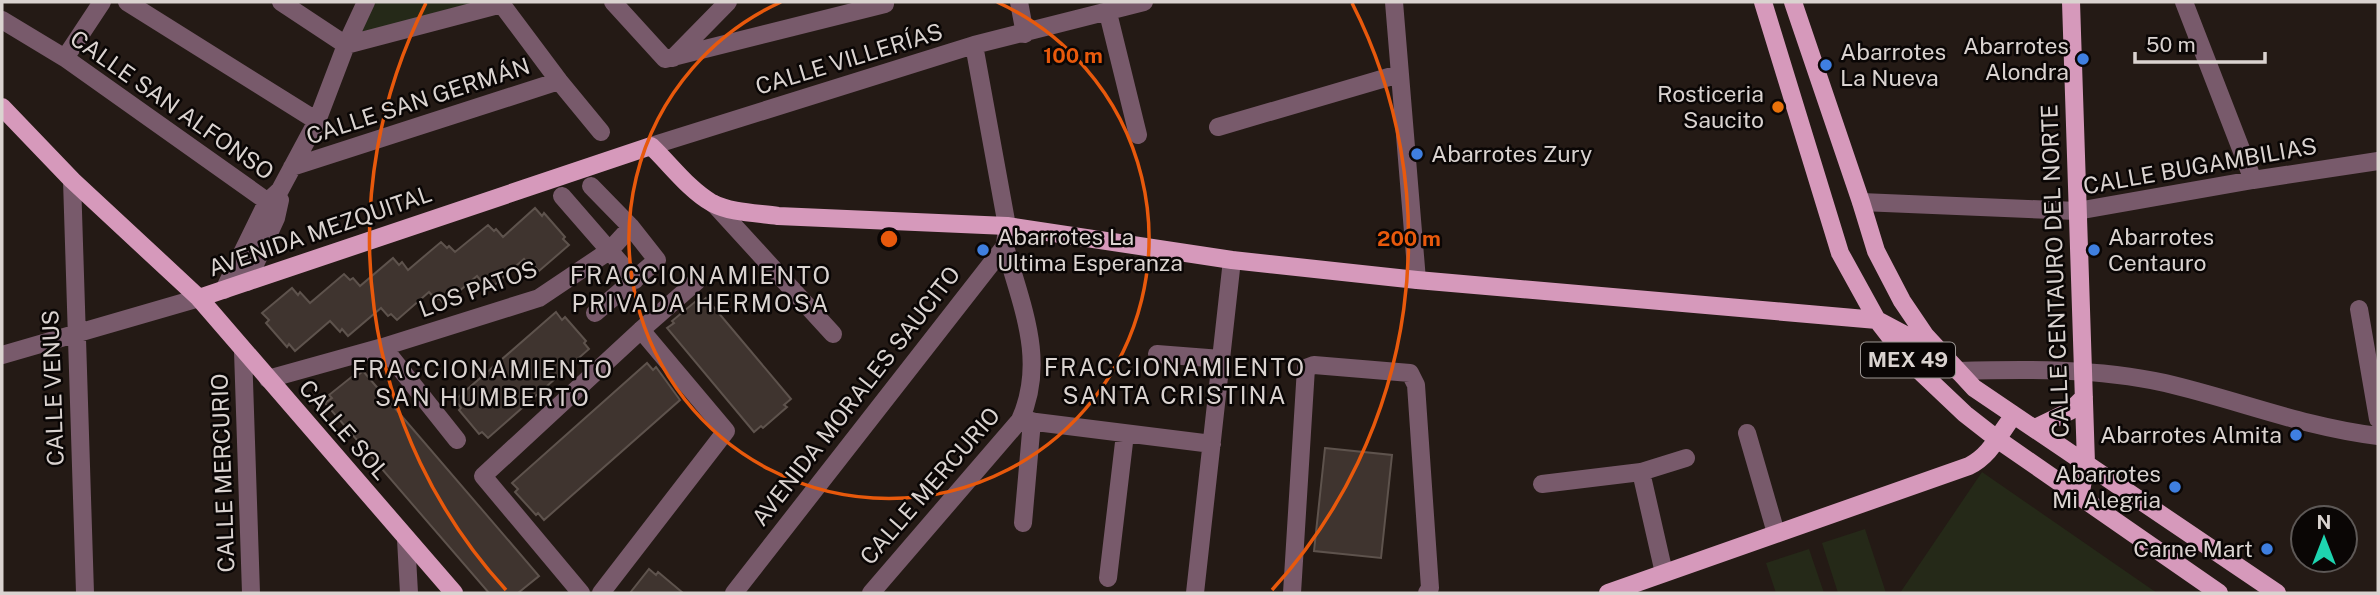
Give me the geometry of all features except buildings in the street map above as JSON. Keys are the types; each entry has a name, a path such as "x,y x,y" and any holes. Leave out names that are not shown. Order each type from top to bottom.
{"main road":[{"name":"MEX 49","path":"1763,2 1840,253 1877,320 1908,360 1965,414 2219,593"},
{"name":"MEX 49","path":"1793,2 1876,251 1902,301 1941,354 1974,388 2277,593"},
{"name":"CALLE CENTAURO DEL NORTE","path":"2071,2 2086,463 2080,497"},
{"name":"CALLE SOL","path":"2,107 72,180 199,298 454,593"},
{"path":"651,146 700,194 714,204 778,216 1007,226 1232,260 1417,280 1877,320 1941,354"},
{"name":"AVENIDA MEZQUITAL","path":"199,298 651,146"},
{"path":"2035,428 2070,411 2084,397"},
{"path":"1608,593 1969,466 1981,460 2014,415"}],"street":[{"path":"65,58 102,2"},
{"path":"127,2 317,121"},
{"path":"281,2 346,45 501,3 559,81 601,131"},
{"path":"224,290 317,121 346,45 366,2"},
{"path":"613,2 665,59 885,4 884,2"},
{"path":"673,58 728,2"},
{"path":"1018,2 1026,34"},
{"name":"CALLE VILLERÍAS","path":"651,146 974,45 1144,2"},
{"path":"1394,2 1417,280"},
{"path":"2184,2 2253,180"},
{"path":"1108,13 1138,135"},
{"name":"CALLE SAN ALFONSO","path":"2,20 65,58 275,200"},
{"path":"974,45 1007,226 1005,246"},
{"path":"1218,127 1399,74"},
{"name":"CALLE SAN GERMÁN","path":"292,167 559,81"},
{"name":"CALLE BUGAMBILIAS","path":"1861,202 2077,211 2378,161"},
{"name":"CALLE VENUS","path":"72,180 85,593"},
{"path":"591,186 631,227 657,260 594,313"},
{"path":"562,196 635,279"},
{"path":"247,282 275,200"},
{"path":"714,204 834,334"},
{"name":"LOS PATOS","path":"268,379 383,347 539,298 609,251 631,227"},
{"name":"CALLE MERCURIO","path":"871,593 887,586 1026,421 1034,363 1005,246"},
{"name":"AVENIDA MORALES SAUCITO","path":"734,593 1005,246"},
{"path":"1195,593 1232,260"},
{"path":"581,593 483,476 697,281"},
{"name":"AVENIDA MEZQUITAL","path":"2,355 199,298"},
{"path":"2359,309 2378,419"},
{"path":"601,593 726,431 641,330"},
{"path":"383,347 457,440"},
{"name":"CALLE MERCURIO","path":"243,351 251,593"},
{"path":"1157,354 1221,359"},
{"path":"1292,593 1306,368 1314,365 1410,373 1416,386 1430,589 1427,593"},
{"path":"1957,371 2083,372 2164,383 2327,429 2378,436"},
{"path":"1023,523 1026,421 1212,444"},
{"path":"1747,433 1776,533"},
{"path":"1108,578 1125,434"},
{"path":"1542,484 1641,472 1686,458"},
{"path":"1641,472 1664,573"},
{"path":"406,539 409,593"}],"green space":[{"path":"371,2 485,2 353,40"},
{"path":"1982,472 2157,593 1900,593"},
{"path":"1865,529 1886,593 1838,593 1822,543"},
{"path":"1809,549 1824,593 1776,593 1766,563"}],"place":[{"name":"Abarrotes Alondra","path":"2083,59"},
{"name":"Abarrotes La Nueva","path":"1826,65"},
{"name":"Rosticeria Saucito","path":"1778,107"},
{"name":"Abarrotes Zury","path":"1417,154"},
{"name":"Abarrotes La Ultima Esperanza","path":"983,250"},
{"name":"Abarrotes Centauro","path":"2094,250"},
{"name":"Abarrotes Almita","path":"2296,435"},
{"name":"Abarrotes Mi Alegria","path":"2175,487"},
{"name":"Carne Mart","path":"2267,549"}],"district":[{"name":"FRACCIONAMIENTO PRIVADA HERMOSA","path":"701,290"},
{"name":"FRACCIONAMIENTO SANTA CRISTINA","path":"1175,382"},
{"name":"FRACCIONAMIENTO SAN HUMBERTO","path":"483,384"}]}
